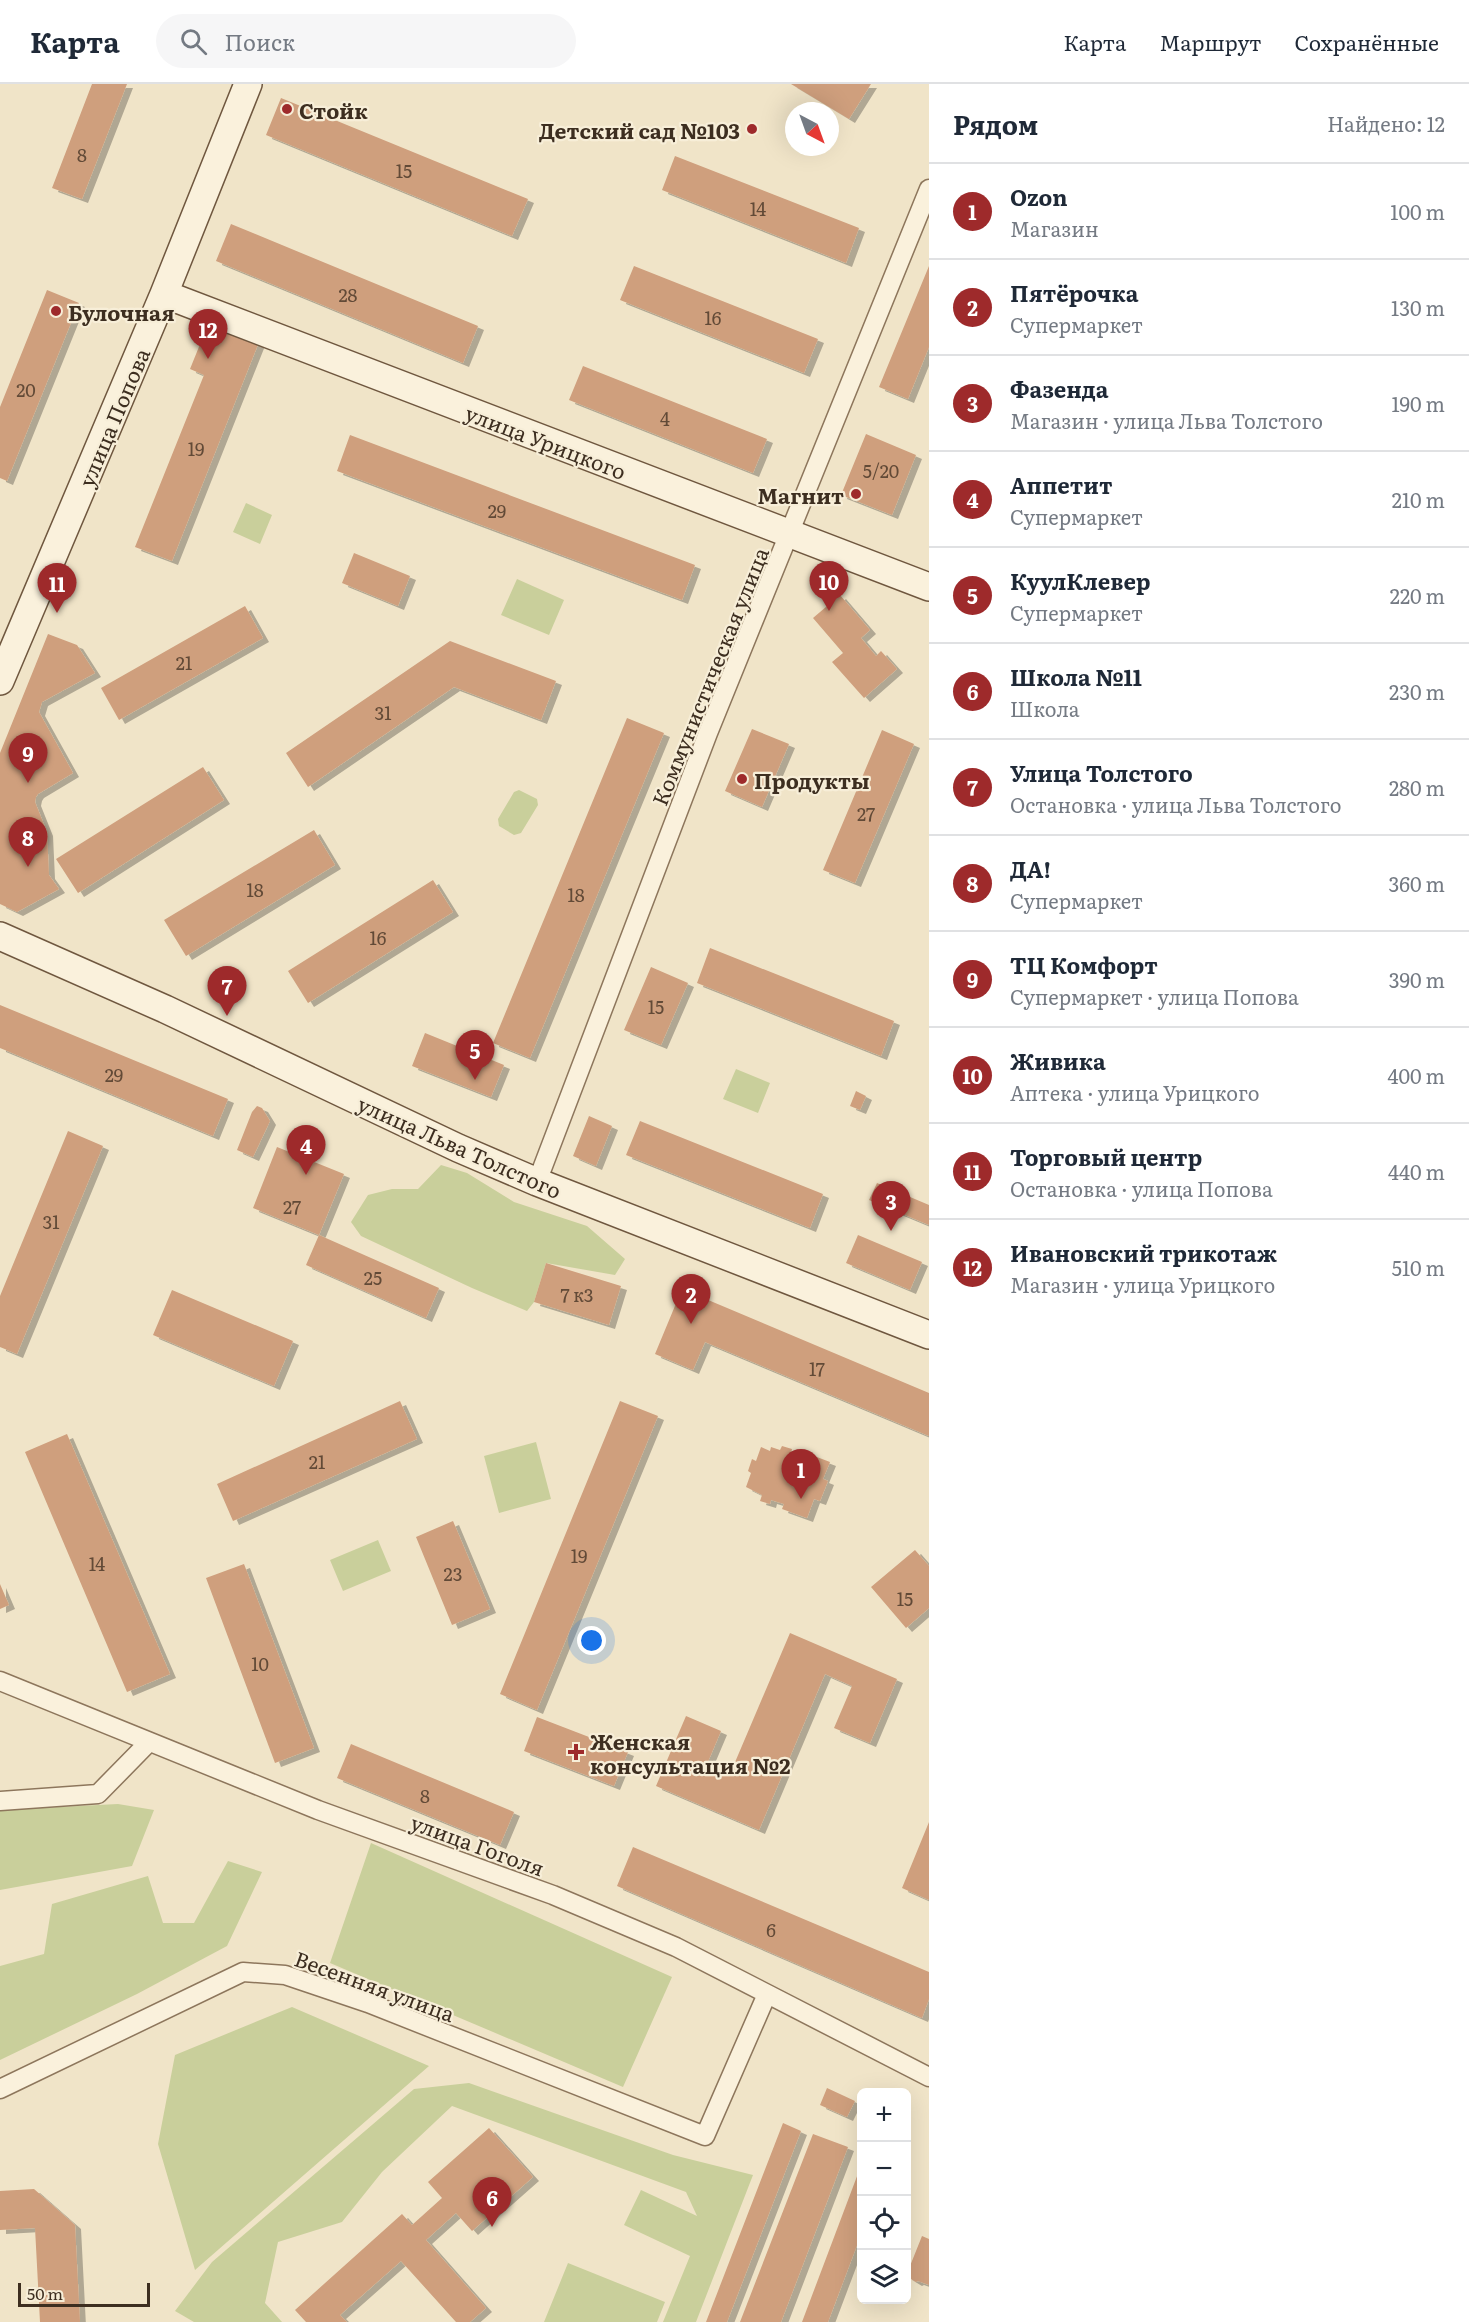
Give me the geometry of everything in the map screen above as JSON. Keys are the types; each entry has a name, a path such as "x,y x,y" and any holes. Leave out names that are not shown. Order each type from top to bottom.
{"street":[{"name":"улица Попова","path":"0,681 164,294 248,84"},
{"name":"Коммунистическая улица","path":"537,1182 708,733 929,189"},
{"name":"улица Урицкого","path":"164,294 929,587"},
{"name":"улица Льва Толстого","path":"0,936 165,1009 537,1182 929,1335"},
{"name":"улица Гоголя","path":"0,1681 318,1810 553,1895 676,1947 929,2077"},
{"path":"0,1801 98,1794 149,1742"},
{"name":"Весенняя улица","path":"0,2089 243,1972 285,1975 347,1996 705,2136 767,1994"}],"green space":[{"path":"246,503 272,515 260,544 233,532"},
{"path":"517,579 564,600 549,635 501,615"},
{"path":"519,790 537,799 538,805 521,833 514,835 499,826 498,819 514,792"},
{"path":"736,1069 770,1083 758,1113 723,1099"},
{"path":"441,1165 467,1173 514,1202 587,1226 625,1259 615,1275 546,1263 534,1302 527,1311 361,1236 351,1222 368,1195 392,1189 418,1189"},
{"path":"536,1442 551,1499 499,1513 484,1456"},
{"path":"378,1540 391,1571 343,1591 330,1560"},
{"path":"118,1804 154,1810 132,1866 0,1890 0,1810"},
{"path":"371,1843 672,1977 623,2087 330,1963"},
{"path":"228,1861 262,1872 227,1946 137,1994 0,2060 0,1966 44,1954 52,1904 148,1876 163,1923 194,1923"},
{"path":"292,2007 429,2066 195,2270 158,2144 175,2055"},
{"path":"469,2083 673,2155 753,2175 696,2322 663,2322 690,2256 624,2225 641,2190 697,2216 686,2192 452,2106 382,2172 342,2222 278,2242 265,2303 282,2322 194,2322 175,2311 212,2262 414,2089"},
{"path":"568,2263 665,2302 657,2322 544,2322"}],"building":[{"path":"92,84 127,84 82,199 52,188"},
{"path":"791,84 871,84 849,119 839,113 839,102 821,102"},
{"path":"281,98 528,199 512,236 266,135"},
{"path":"675,156 859,228 846,263 662,190"},
{"path":"231,224 478,326 463,363 216,261"},
{"path":"634,266 818,339 804,373 620,300"},
{"path":"929,266 929,347 908,399 879,387"},
{"path":"47,290 79,303 7,481 0,478 0,407"},
{"path":"209,322 259,342 172,561 135,547 204,375 190,369"},
{"path":"583,366 767,439 753,473 569,400"},
{"path":"866,434 916,455 892,515 841,495"},
{"path":"350,435 695,565 682,600 337,471"},
{"path":"354,553 410,576 398,606 342,583"},
{"path":"840,595 870,630 861,638 876,656 881,651 897,669 864,698 832,662 843,653 813,618"},
{"path":"245,606 263,638 119,720 101,688"},
{"path":"48,634 77,645 95,673 42,702 39,712 73,773 38,794 35,802 47,832 49,875 59,889 17,912 0,904 0,753"},
{"path":"450,641 556,681 541,720 454,687 308,787 286,753"},
{"path":"627,718 664,733 530,1058 493,1043"},
{"path":"752,729 789,744 762,807 725,791"},
{"path":"882,730 914,744 855,883 823,870"},
{"path":"203,767 224,800 78,893 56,859"},
{"path":"314,830 335,865 186,956 164,920"},
{"path":"433,880 453,912 308,1003 288,971"},
{"path":"710,948 894,1021 881,1056 697,983"},
{"path":"651,967 688,983 661,1045 624,1030"},
{"path":"0,1005 228,1099 213,1136 0,1048"},
{"path":"425,1033 504,1065 491,1097 412,1066"},
{"path":"856,1091 866,1096 860,1110 850,1106"},
{"path":"257,1106 262,1108 270,1121 253,1157 237,1150 252,1112"},
{"path":"589,1116 612,1126 596,1166 573,1156"},
{"path":"640,1121 823,1194 810,1228 626,1155"},
{"path":"68,1131 103,1146 17,1354 0,1347 0,1296"},
{"path":"277,1147 344,1174 319,1235 253,1208"},
{"path":"877,1183 929,1205 929,1225 869,1200"},
{"path":"319,1235 439,1288 426,1318 306,1265"},
{"path":"858,1235 922,1262 910,1290 846,1263"},
{"path":"546,1263 621,1286 609,1325 534,1302"},
{"path":"682,1289 929,1393 929,1436 705,1342 693,1370 655,1354"},
{"path":"172,1290 293,1341 274,1386 153,1335"},
{"path":"400,1401 417,1439 233,1521 217,1484"},
{"path":"620,1401 658,1416 537,1710 500,1694"},
{"path":"67,1434 170,1674 127,1692 25,1452"},
{"path":"782,1446 792,1449 791,1453 799,1456 801,1451 830,1462 823,1479 828,1481 820,1501 814,1499 807,1518 782,1509 784,1504 771,1500 770,1504 760,1501 762,1495 746,1487 751,1473 748,1471 752,1459 756,1461 761,1447 770,1451 771,1447 780,1450"},
{"path":"453,1521 490,1609 452,1625 416,1537"},
{"path":"915,1550 929,1566 929,1608 906,1628 871,1587"},
{"path":"244,1564 314,1748 275,1763 206,1578"},
{"path":"0,1584 9,1605 0,1609"},
{"path":"790,1633 897,1679 870,1743 834,1728 852,1686 825,1674 759,1830 656,1786 686,1716 721,1731 707,1764 730,1774"},
{"name":"Женская консультация №2","path":"537,1717 628,1752 614,1786 524,1751"},
{"path":"351,1744 514,1812 500,1845 337,1778"},
{"path":"929,1822 929,1900 902,1888"},
{"path":"633,1847 929,1972 929,1999 922,2018 617,1886"},
{"path":"827,2088 855,2101 847,2117 820,2105"},
{"path":"783,2123 801,2131 727,2322 706,2322"},
{"path":"489,2128 533,2177 472,2231 456,2213 426,2240 486,2308 470,2322 456,2322 401,2261 340,2315 347,2322 306,2322 295,2310 402,2214 412,2225 442,2198 428,2182"},
{"path":"813,2134 848,2147 781,2322 740,2322"},
{"path":"857,2176 857,2245 828,2322 802,2322"},
{"path":"34,2189 75,2225 80,2322 40,2322 35,2228 0,2230 0,2191"},
{"path":"922,2236 929,2239 929,2285 911,2279 911,2264"}],"place":[{"name":"Стойк","path":"287,109"},
{"name":"Детский сад №103","path":"752,129"},
{"name":"Булочная","path":"56,311"},
{"name":"Ивановский трикотаж","path":"208,359"},
{"name":"Магнит","path":"856,494"},
{"name":"Живика","path":"829,611"},
{"name":"Торговый центр","path":"57,613"},
{"name":"Продукты","path":"742,779"},
{"name":"ТЦ Комфорт","path":"28,783"},
{"name":"ДА!","path":"28,867"},
{"name":"Улица Толстого","path":"227,1016"},
{"name":"КуулКлевер","path":"475,1080"},
{"name":"Аппетит","path":"306,1175"},
{"name":"Фазенда","path":"891,1231"},
{"name":"Пятёрочка","path":"691,1324"},
{"name":"Ozon","path":"801,1499"},
{"name":"Женская консультация №2","path":"576,1752"},
{"name":"Школа №11","path":"492,2227"}]}
